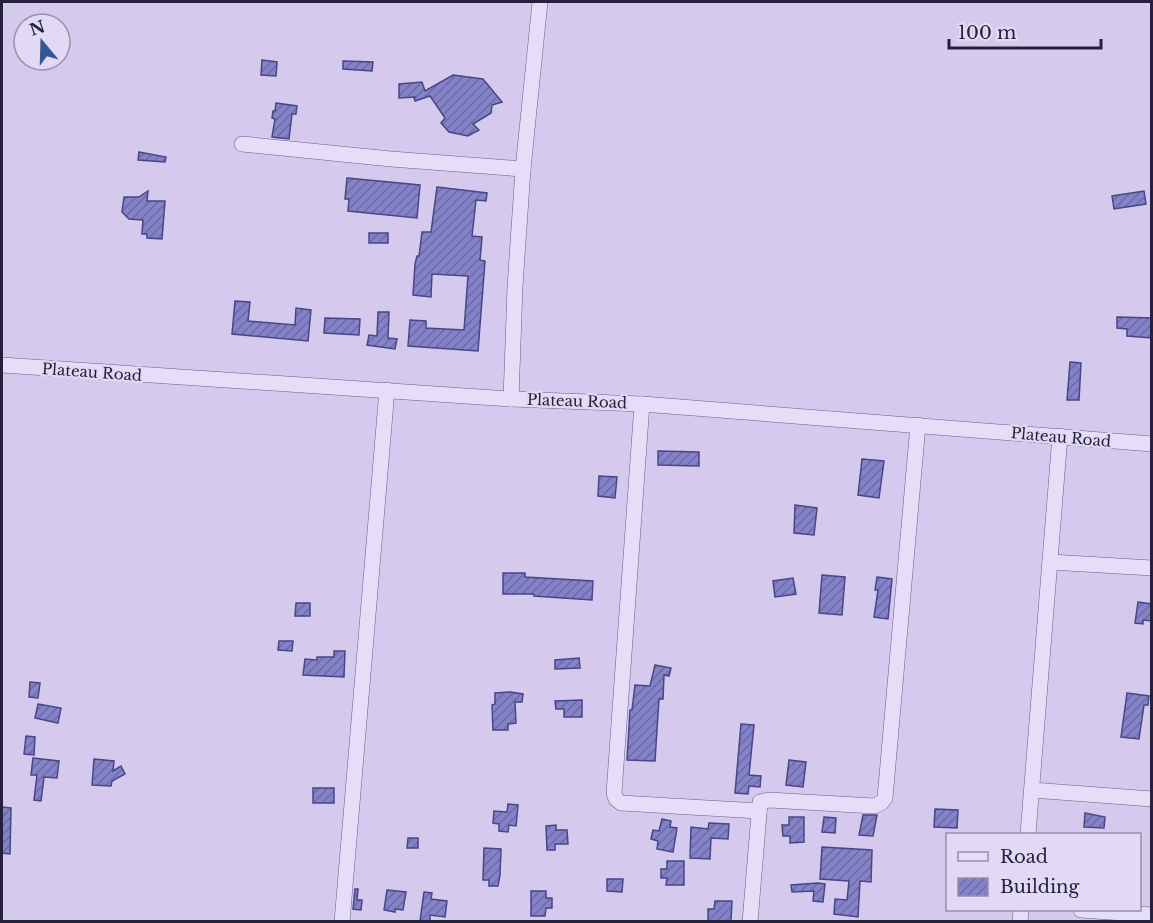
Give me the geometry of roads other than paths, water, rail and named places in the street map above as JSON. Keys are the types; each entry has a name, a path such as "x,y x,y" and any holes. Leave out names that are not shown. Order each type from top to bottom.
{"street":[{"path":"511,399 514,287 540,2"},
{"path":"242,144 523,169"},
{"name":"Plateau Road","path":"2,365 511,399 642,404 1152,444"},
{"path":"342,921 387,390"},
{"path":"642,404 614,793 616,799 621,803 759,811"},
{"path":"750,921 760,802 768,800 874,806 885,798 918,425"},
{"path":"1028,833 1060,436"},
{"path":"1050,562 1152,568"},
{"path":"1032,790 1152,799"},
{"path":"1105,911 1152,915"}]}
